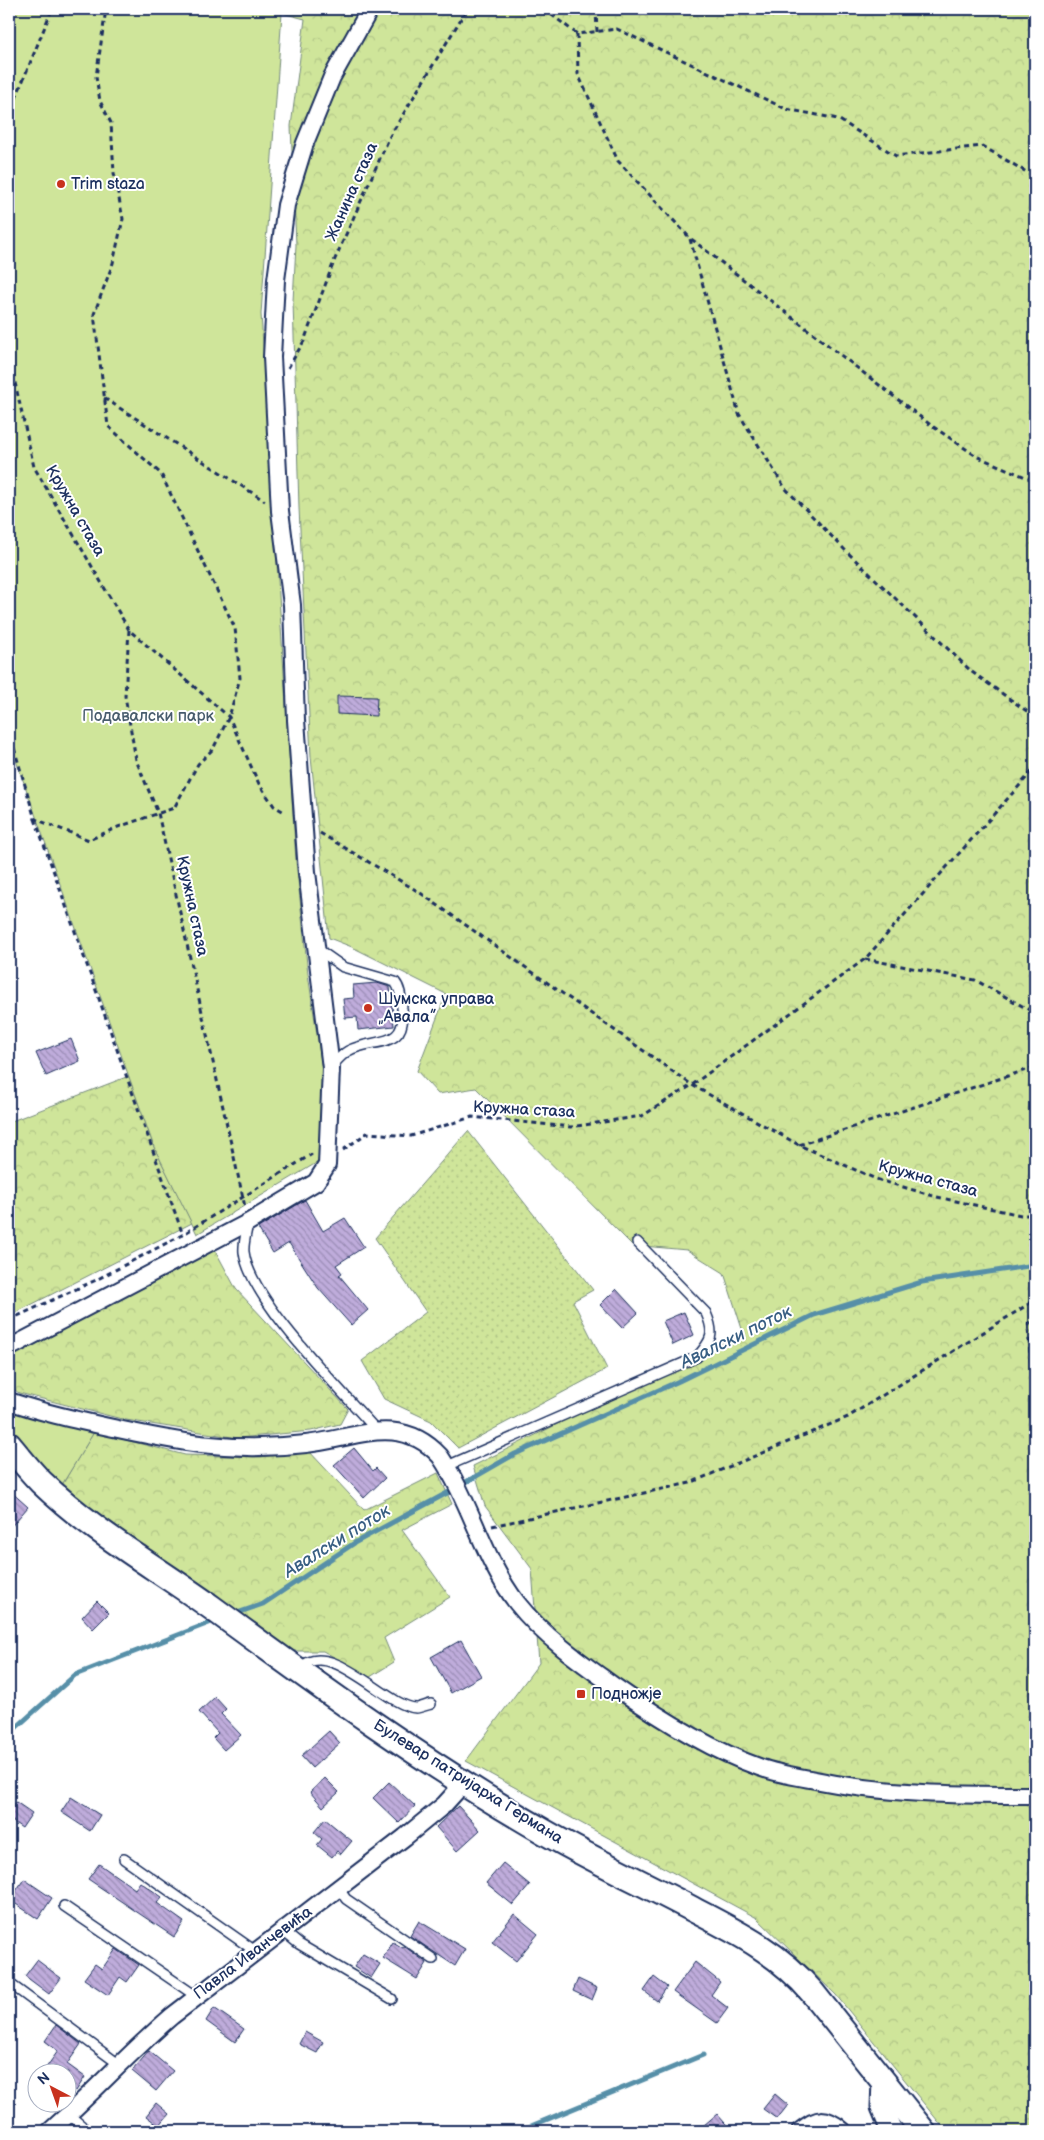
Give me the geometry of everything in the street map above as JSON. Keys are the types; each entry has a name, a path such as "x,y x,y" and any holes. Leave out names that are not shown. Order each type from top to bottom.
{"main road":[{"name":"Булевар патријарха Германа","path":"9,1445 39,1480 78,1514 463,1784 548,1834 728,1928 776,1956 807,1986 923,2131"}],"street":[{"path":"9,1348 190,1255 316,1182 323,1174 328,1160 331,1068 316,948 304,823 296,720 292,606 280,511 272,357 276,280 286,205 305,143 332,77 370,9"},
{"path":"9,1401 48,1414 125,1431 181,1442 228,1448 266,1449 318,1443 377,1431 393,1430 416,1438 434,1449 447,1466 495,1568 516,1602 533,1622 597,1674 629,1697 735,1758 768,1770 857,1789 952,1795 1035,1794"},
{"name":"Павла Иванчевића","path":"50,2131 148,2036 196,1996 339,1889 444,1805 463,1784"},
{"path":"883,2081 882,2107 892,2131"},
{"path":"800,2131 813,2122 829,2120 843,2131"}],"lane":[{"path":"316,948 342,967 395,982 399,988 404,1021 400,1031 391,1038 347,1051 331,1068"},
{"path":"248,1222 244,1252 251,1278 274,1314 377,1431"},
{"path":"447,1466 697,1357 711,1338 712,1327 706,1313 636,1242"},
{"path":"298,1670 304,1664 319,1659 335,1663 402,1703 416,1708 430,1704"},
{"path":"124,1859 255,1951"},
{"path":"339,1889 346,1899 433,1959"},
{"path":"64,1906 196,1996"},
{"path":"283,1931 300,1944 392,1998"},
{"path":"9,1983 120,2065"},
{"path":"69,2114 88,2131"}],"path":[{"path":"9,115 52,9"},
{"path":"35,819 89,840 118,827 174,808 198,764 213,749 229,717 240,678 235,628 161,474 108,426 94,314 113,264 123,219 114,173 111,124 100,102 96,77 106,9"},
{"name":"Жанина стаза","path":"274,392 304,341 335,259 390,136 467,9"},
{"path":"544,9 577,34 617,29 786,109 838,119 896,156 982,146 1035,177"},
{"path":"596,9 598,32"},
{"path":"577,34 578,74 618,162 690,238 932,426 978,457 1035,481"},
{"path":"690,238 739,414 785,488 844,549 972,672 1035,717"},
{"name":"Кружна стаза","path":"9,356 34,467 129,630 229,717"},
{"path":"104,398 280,511"},
{"name":"Кружна стаза","path":"129,630 125,696 136,760 158,813 243,1196"},
{"path":"229,717 259,784 274,806 419,892 692,1086 865,959 1035,768"},
{"path":"9,731 35,819 190,1255"},
{"path":"865,959 975,980 1035,1013"},
{"path":"800,1144 1035,1067"},
{"name":"Кружна стаза","path":"328,1160 367,1133 412,1136 472,1118 571,1128 642,1116 692,1086 800,1144 885,1181 937,1197 1021,1214 1035,1215"},
{"path":"9,1320 94,1280 182,1234 313,1153 328,1160"},
{"path":"1035,1302 1028,1328 1035,1412"},
{"path":"477,1529 698,1479 848,1417 1035,1302"}],"green space":[{"name":"Подавалски парк","path":"9,9 277,9 282,13 261,314 296,861 308,974 322,1068 321,1149 318,1162 197,1234 154,1147 9,741"},
{"path":"277,9 1035,9 1035,2131 946,2131 836,1995 757,1918 466,1761 539,1663 532,1569 485,1506 473,1466 743,1332 724,1273 687,1250 632,1245 476,1088 438,1094 417,1071 446,994 352,947 329,938 311,757 299,508 293,301 296,245 291,126 305,19 282,13"},
{"path":"129,1076 154,1147 192,1223 9,1316 9,1122"},
{"path":"468,1131 593,1290 573,1301 607,1369 458,1448 431,1421 384,1399 362,1361 426,1312 375,1238"},
{"path":"215,1250 236,1289 348,1409 340,1424 311,1431 238,1438 126,1420 19,1393 9,1386 9,1353"},
{"path":"9,1405 48,1421 94,1432 60,1488 9,1438"},
{"path":"94,1432 185,1455 261,1457 308,1450 364,1510 438,1473 452,1504 402,1530 450,1597 384,1638 394,1662 370,1677 323,1651 287,1651 217,1595 60,1488"}],"building":[{"path":"337,696 377,697 376,716 337,714"},
{"name":"Шумска управа „Авала”","path":"377,983 390,987 394,1026 358,1030 357,1017 345,1018 343,999 354,998 353,985"},
{"path":"71,1039 80,1061 46,1076 36,1053"},
{"path":"305,1200 323,1231 345,1218 364,1247 336,1265 342,1273 339,1275 368,1310 351,1325 318,1288 289,1243 273,1253 258,1228"},
{"path":"616,1289 638,1313 622,1328 600,1305"},
{"path":"684,1312 694,1335 673,1345 663,1321"},
{"path":"354,1448 373,1471 376,1468 385,1478 364,1498 334,1465"},
{"path":"9,1490 28,1507 9,1529"},
{"path":"97,1601 109,1613 93,1629 82,1617"},
{"path":"461,1640 481,1676 451,1693 431,1657"},
{"path":"215,1697 226,1709 221,1714 241,1735 224,1750 213,1738 218,1733 199,1712"},
{"path":"329,1731 340,1743 312,1768 301,1756"},
{"path":"325,1778 339,1792 323,1807 310,1792"},
{"path":"389,1782 415,1806 399,1823 373,1798"},
{"path":"71,1797 100,1815 90,1831 61,1812"},
{"path":"16,1802 32,1813 22,1828 9,1819 9,1813"},
{"path":"458,1806 480,1830 457,1851 436,1827"},
{"path":"325,1819 352,1841 341,1854 337,1851 332,1857 317,1845 322,1839 314,1832"},
{"path":"503,1863 530,1885 513,1905 486,1883"},
{"path":"99,1864 135,1889 140,1882 162,1897 157,1903 184,1922 174,1937 88,1879"},
{"path":"24,1879 52,1898 38,1919 10,1900"},
{"path":"514,1914 538,1934 516,1961 492,1942"},
{"path":"419,1921 465,1949 455,1966 410,1936"},
{"path":"393,1942 403,1948 404,1946 427,1963 417,1979 383,1958"},
{"path":"116,1949 139,1965 127,1982 120,1977 108,1995 84,1979 95,1964 102,1969"},
{"path":"363,1954 380,1964 371,1978 354,1967"},
{"path":"37,1960 61,1978 49,1994 25,1976"},
{"path":"695,1962 720,1982 711,1995 728,2008 717,2023 673,1992"},
{"path":"654,1977 667,1987 657,2001 644,1991"},
{"path":"578,1979 597,1988 592,2000 573,1991"},
{"path":"214,2008 244,2029 235,2042 206,2021"},
{"path":"56,2025 81,2044 68,2062 50,2062 58,2051 45,2041"},
{"path":"305,2032 323,2042 317,2053 299,2044"},
{"path":"149,2051 173,2071 156,2091 132,2071"},
{"path":"78,2072 85,2077 78,2088"},
{"path":"775,2094 788,2105 777,2119 763,2109"},
{"path":"156,2103 169,2114 159,2126 146,2116"},
{"path":"717,2114 732,2131 697,2131"}],"waterway":[{"name":"Авалски поток","path":"466,1482 515,1454 679,1381 814,1315 922,1282 1035,1265"},
{"name":"Авалски поток","path":"240,1612 263,1604 356,1542 449,1492"},
{"name":"Авалски поток","path":"9,1734 75,1675 209,1623"},
{"path":"519,2131 703,2055"}],"place":[{"name":"Trim staza","path":"61,184"},
{"name":"Шумска управа „Авала”","path":"368,1008"},
{"name":"Подножје","path":"581,1694"}]}
